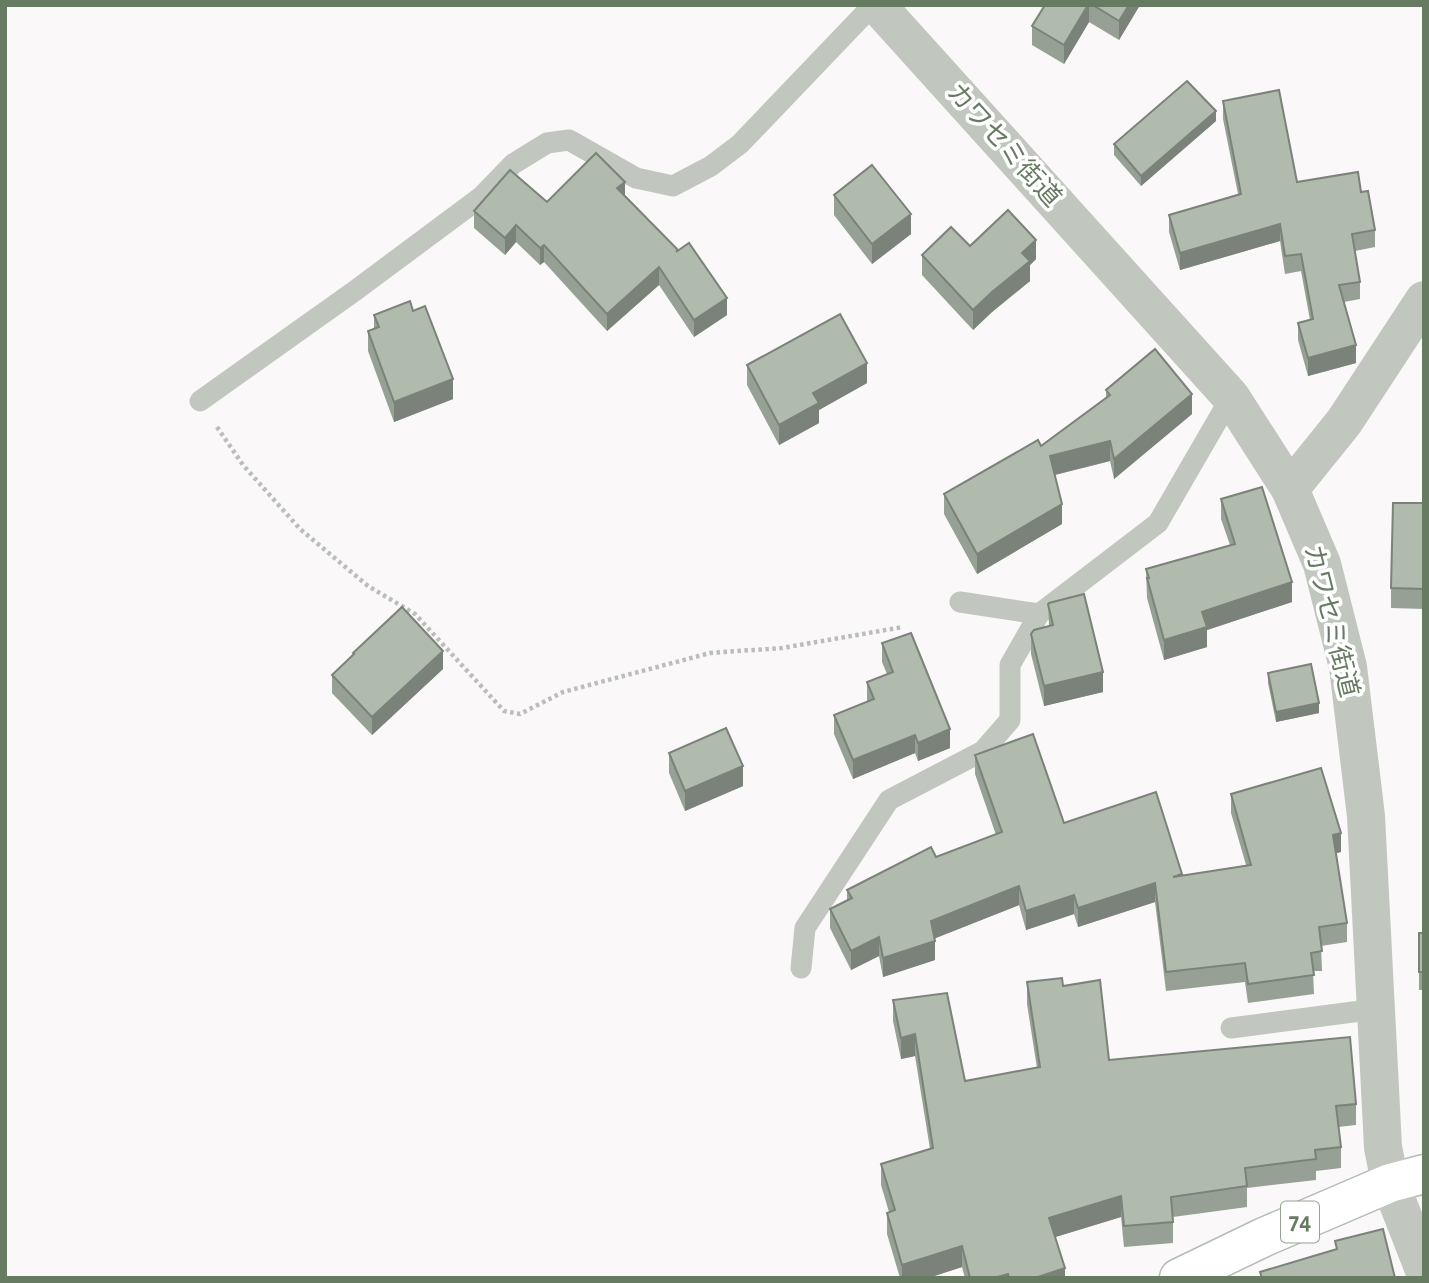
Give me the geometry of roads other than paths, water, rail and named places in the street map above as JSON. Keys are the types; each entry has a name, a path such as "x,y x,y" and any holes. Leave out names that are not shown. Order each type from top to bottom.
{"main road":[{"name":"74","path":"1179,1278 1264,1237 1407,1178"}],"street":[{"name":"カワセミ街道","path":"875,5 1231,397 1290,489 1322,564 1348,667 1366,816 1383,1147 1407,1178 1424,1270"},
{"path":"1290,489 1344,422 1424,300"}],"lane":[{"path":"200,401 481,197 513,164 547,144 569,140 636,178 673,186 711,166 740,144 875,5"},
{"path":"801,968 805,928 889,800 983,751 1010,720 1010,665 1039,614 1158,523 1231,397"},
{"path":"960,602 1039,614"},
{"path":"1231,1028 1376,1009"}]}
